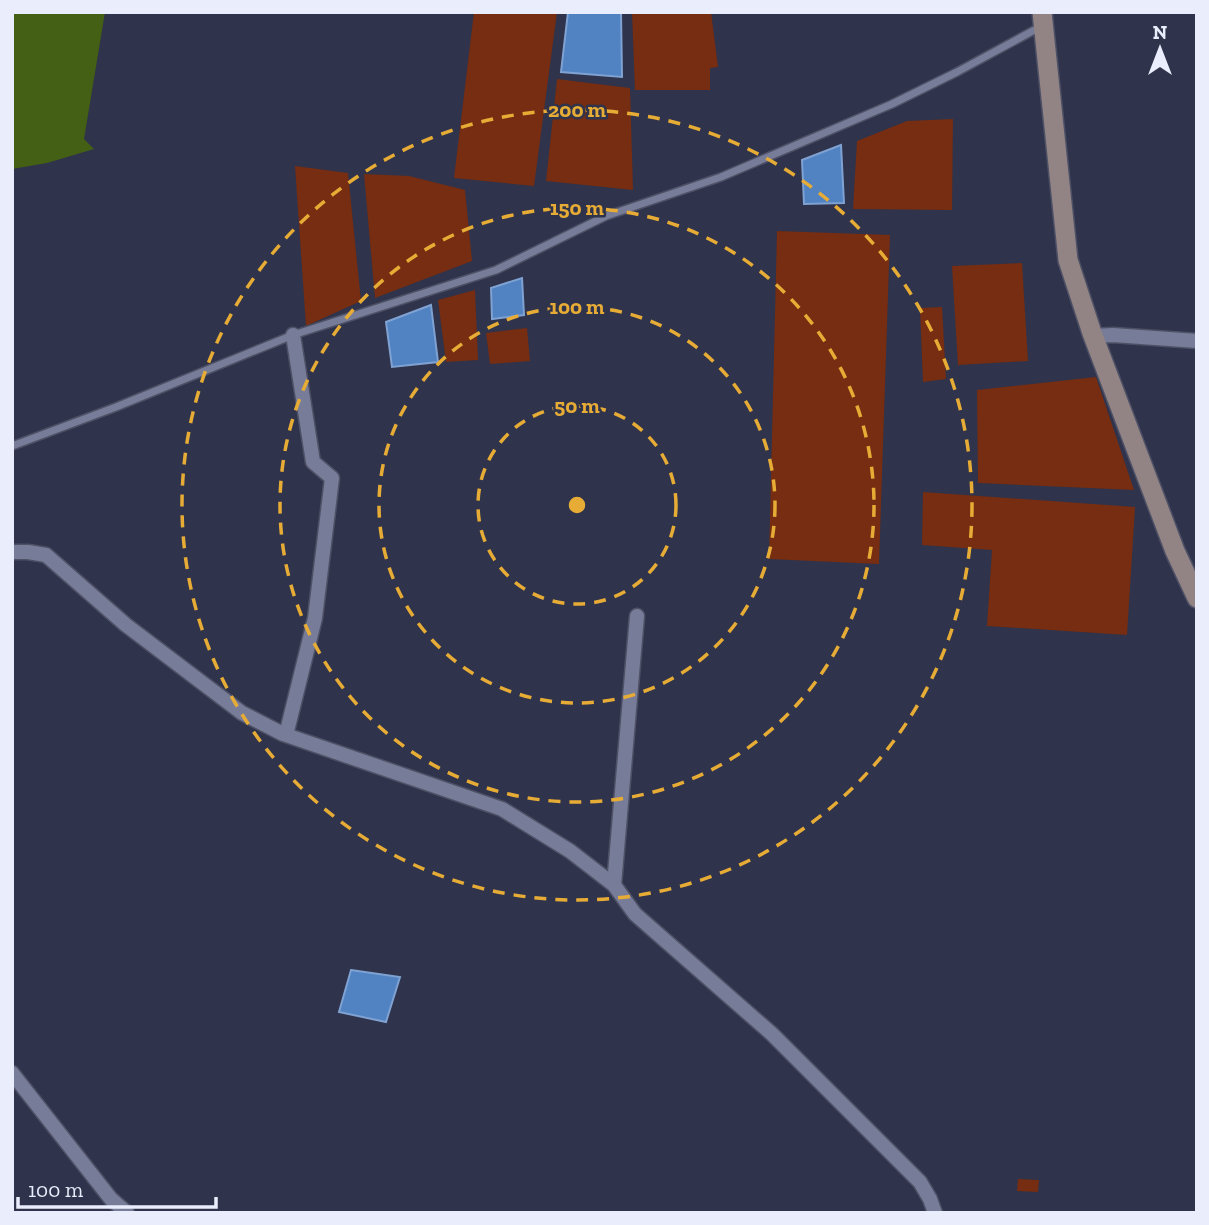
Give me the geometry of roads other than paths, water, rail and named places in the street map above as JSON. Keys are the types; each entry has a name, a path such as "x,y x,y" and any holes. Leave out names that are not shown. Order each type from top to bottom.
{"main road":[{"path":"1043,19 1068,260 1093,336 1175,551 1197,598"}],"street":[{"path":"286,735 315,618 332,478 313,463 293,335"},
{"path":"1093,336 1197,341"},
{"path":"12,552 46,555 126,625 242,713 286,735 502,809 570,851 614,885 635,914 772,1034 888,1149 920,1182 935,1213"},
{"path":"614,885 637,616"},
{"path":"12,1073 111,1199 127,1213"}],"lane":[{"path":"12,446 293,335 496,270 606,216 721,177 869,114 957,72 1043,19"}],"water":[{"path":"568,12 621,13 622,77 561,72"},
{"path":"841,145 844,203 804,204 802,160"},
{"path":"522,278 524,315 492,319 491,288"},
{"path":"431,305 438,362 392,367 386,322"},
{"path":"351,970 400,977 386,1022 339,1012"}]}
